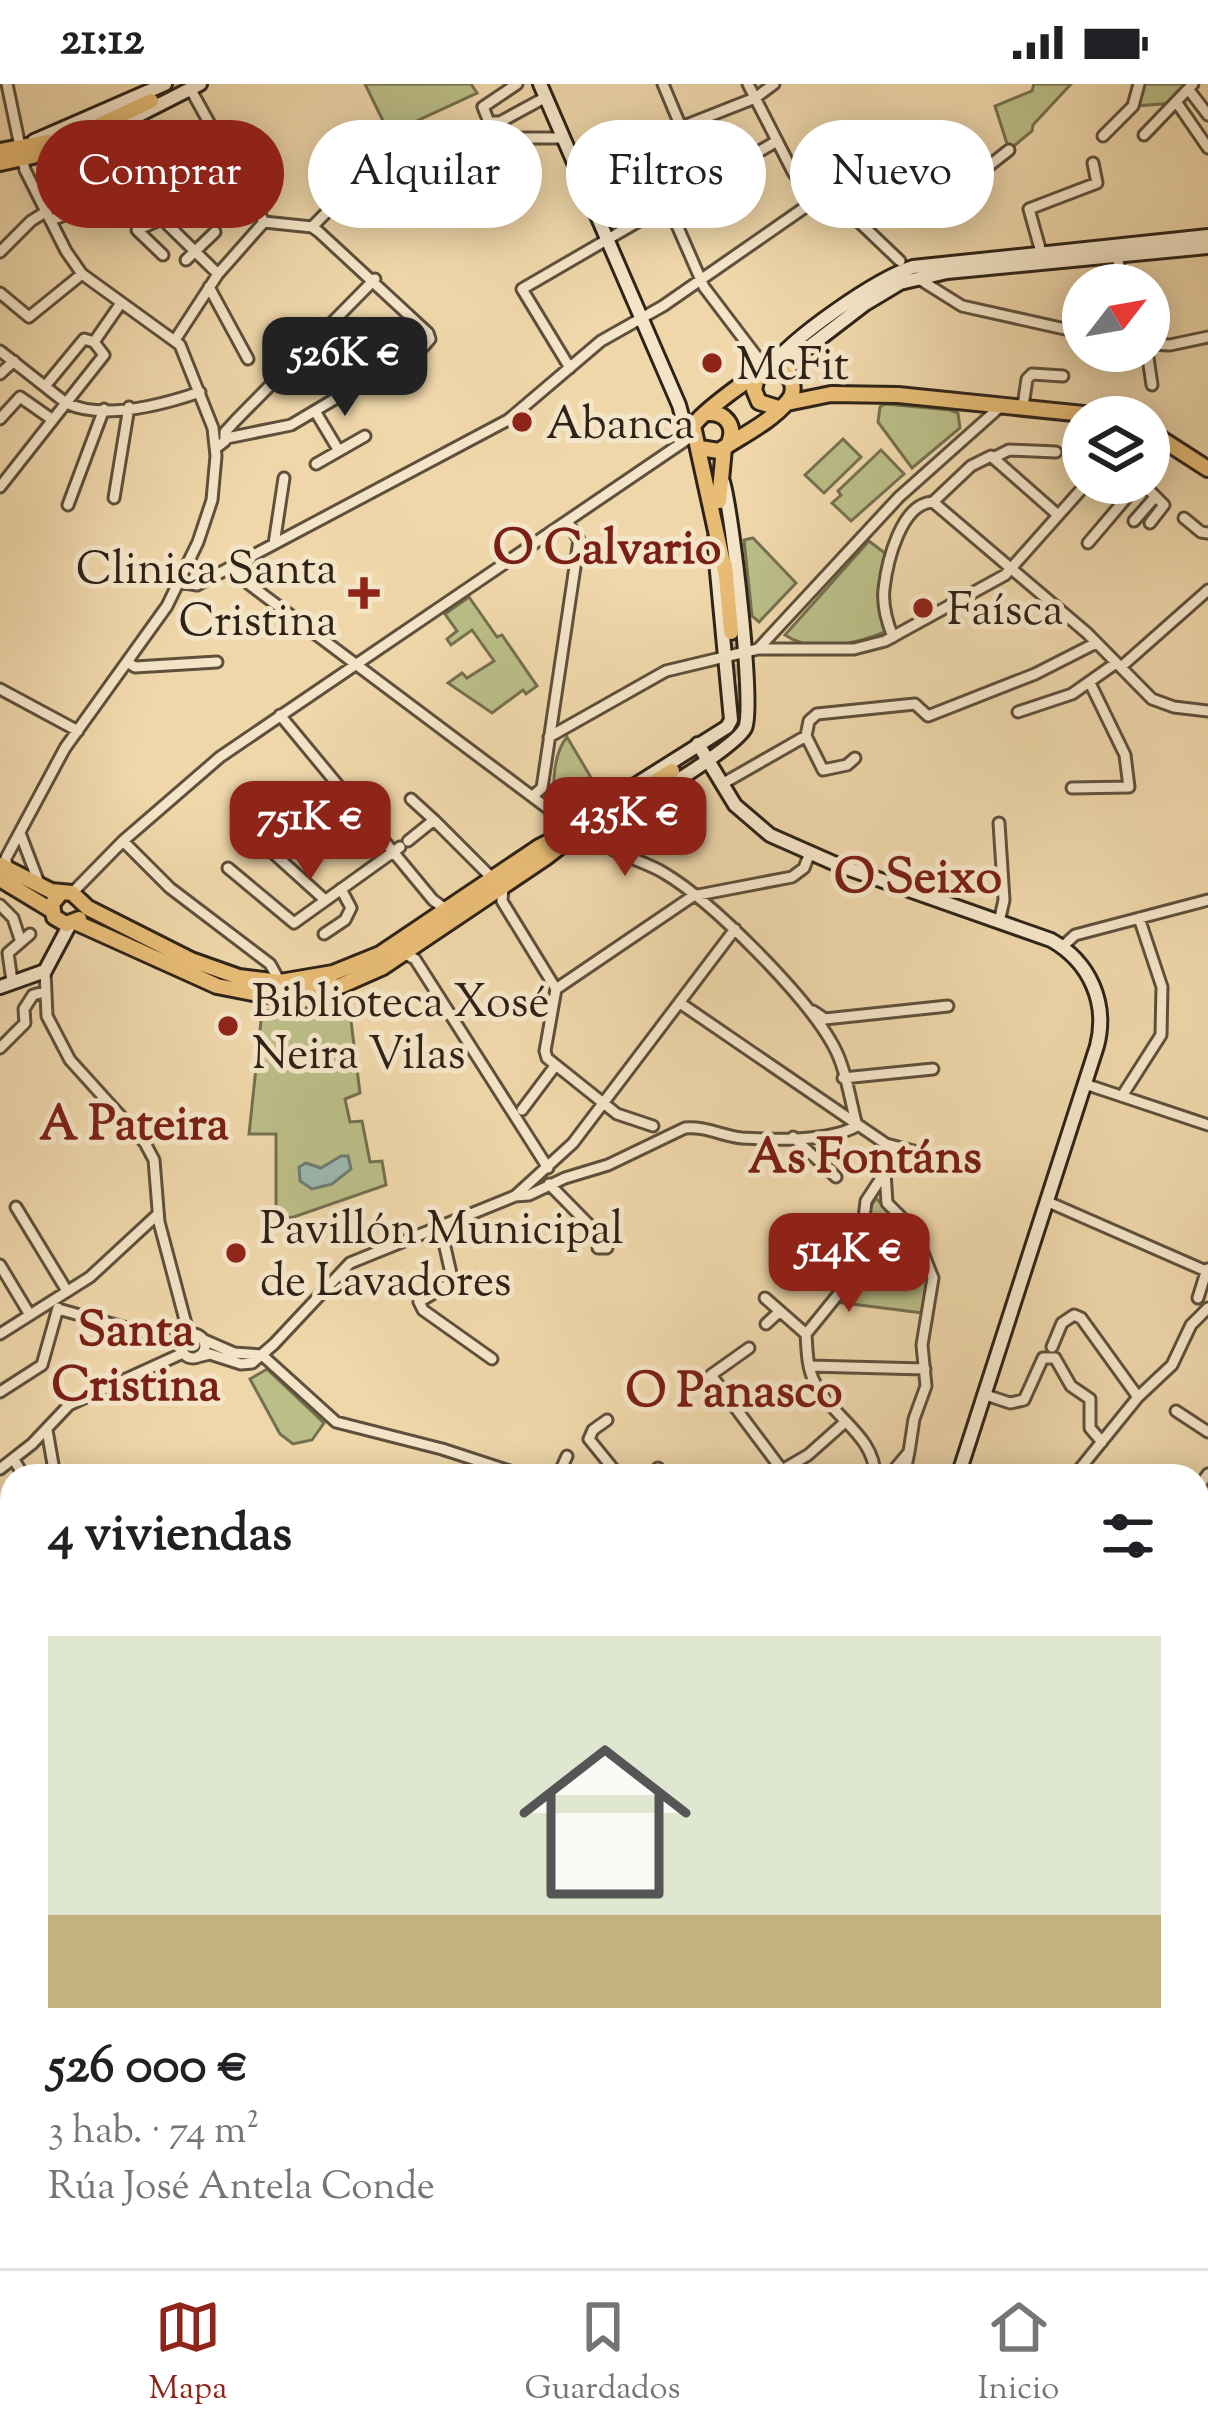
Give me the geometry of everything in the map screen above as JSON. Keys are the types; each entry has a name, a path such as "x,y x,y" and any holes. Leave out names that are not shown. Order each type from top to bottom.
{"main road":[{"path":"24,152 165,84"},
{"path":"0,151 24,152 92,139 190,87"},
{"path":"543,90 566,145"},
{"path":"0,163 151,101"},
{"path":"602,228 680,405 685,427 696,442 714,452 827,396"},
{"path":"725,572 695,421 852,301 902,271 934,262 1208,236"},
{"path":"902,271 919,279 947,272 1208,247"},
{"path":"758,427 793,393 792,360 902,271"},
{"path":"764,372 827,396"},
{"path":"764,372 754,390 759,402 783,405 827,396 974,401 1062,411"},
{"path":"680,405 705,414 719,413 732,432 720,476 731,632"},
{"path":"1170,445 1208,469"},
{"path":"4,870 72,897 206,966 239,977 302,980 359,964 736,741 746,728 751,651 726,487 720,476"},
{"path":"543,852 570,825 731,720 713,527"},
{"path":"698,744 722,784 770,836 1062,947 1087,974 1101,1015 1101,1030 962,1464"},
{"path":"593,826 672,771"},
{"path":"4,870 53,914 98,929 195,977 263,995 340,986 403,954 452,912"},
{"path":"53,914 72,897"},
{"path":"6,984 45,971 57,942 82,914 72,897"},
{"path":"53,914 57,942"}],"street":[{"path":"7,84 36,183"},
{"path":"517,84 482,107 489,122 500,122 543,90"},
{"path":"663,84 678,120"},
{"path":"748,84 790,162"},
{"path":"699,120 755,98 774,84"},
{"path":"1103,136 1133,106 1139,84"},
{"path":"190,87 208,120"},
{"path":"1144,135 1191,87 1208,115"},
{"path":"1177,104 1208,148"},
{"path":"542,138 563,138"},
{"path":"766,147 777,141"},
{"path":"994,162 1009,150"},
{"path":"1041,252 1029,209 1096,183 1094,163"},
{"path":"179,582 197,585 508,420 601,340 702,280 790,218"},
{"path":"163,255 136,230 162,219 183,236 190,257 218,274"},
{"path":"0,253 36,220"},
{"path":"56,228 82,274 184,350 221,433 216,448"},
{"path":"175,340 218,274 259,228"},
{"path":"221,433 290,425 430,339 375,279 313,228"},
{"path":"570,368 522,289 629,228"},
{"path":"679,228 702,280 764,372"},
{"path":"864,228 902,271"},
{"path":"190,257 215,232"},
{"path":"1117,255 1118,264"},
{"path":"0,293 28,317 82,274"},
{"path":"4,870 78,731 179,582 206,524 221,433 375,279"},
{"path":"919,279 962,306 1062,328"},
{"path":"209,287 248,359"},
{"path":"94,342 121,304"},
{"path":"330,324 364,382"},
{"path":"1170,345 1208,337"},
{"path":"1,485 104,355 94,342 84,339 46,385"},
{"path":"0,351 66,403 104,409 158,406 200,392"},
{"path":"0,374 14,361"},
{"path":"1151,372 1152,385"},
{"path":"1023,406 1032,374 1063,376"},
{"path":"0,419 20,397 50,418"},
{"path":"974,401 982,423"},
{"path":"751,651 899,497 1004,404"},
{"path":"114,498 129,407"},
{"path":"68,506 104,409"},
{"path":"315,411 339,451"},
{"path":"316,464 364,436"},
{"path":"72,897 123,841 220,758 567,521 696,442"},
{"path":"933,502 981,458 1009,450 1056,452"},
{"path":"995,457 1058,515"},
{"path":"274,544 284,478"},
{"path":"893,637 884,610 884,589 904,518 920,504 933,502"},
{"path":"933,502 1158,702 1208,710"},
{"path":"549,737 657,674 751,651 854,649 893,637 1010,570 1068,504"},
{"path":"1088,543 1122,504"},
{"path":"1134,521 1149,504"},
{"path":"1150,523 1162,504"},
{"path":"1184,518 1208,532"},
{"path":"534,795 542,788 578,540 567,521"},
{"path":"229,569 570,825"},
{"path":"1018,712 1072,694 1119,665 1208,590"},
{"path":"855,758 847,766 823,770 806,736 808,721 817,714 915,704 928,716 984,697 1096,643"},
{"path":"127,662 135,667 218,662"},
{"path":"1072,788 1129,787 1125,755 1090,683"},
{"path":"0,689 78,731"},
{"path":"280,715 347,796 400,846 452,912"},
{"path":"722,784 806,736"},
{"path":"281,806 307,832 347,796"},
{"path":"412,799 497,882 502,901 556,989 544,1051 555,1066 617,1114 653,1126"},
{"path":"228,868 294,923 434,820"},
{"path":"240,823 325,900"},
{"path":"999,823 1004,900 999,922"},
{"path":"593,826 604,845 667,874 735,929 807,1010 831,1041 856,1126"},
{"path":"20,833 41,886"},
{"path":"123,841 170,888 270,964 280,982"},
{"path":"556,989 693,896 791,877 804,868 810,853"},
{"path":"324,934 345,920 351,908 341,889"},
{"path":"1062,947 1075,935 1208,900"},
{"path":"0,905 26,938 4,952 6,984"},
{"path":"1122,1096 1161,1035 1162,987 1138,918"},
{"path":"515,1196 548,1168 603,1104 735,929"},
{"path":"403,954 415,959 548,1168"},
{"path":"45,971 47,1016 70,1060 150,1150 184,1344"},
{"path":"0,1048 26,1023 26,1004 33,995 44,992"},
{"path":"680,1003 886,1144 949,1160"},
{"path":"807,1010 826,1019 949,1006"},
{"path":"522,1110 555,1066"},
{"path":"843,1078 933,1069"},
{"path":"1085,1084 1208,1125"},
{"path":"197,1357 210,1354 241,1364 262,1355 350,1263 515,1196 608,1165 685,1128 742,1138 793,1137 856,1126"},
{"path":"793,1137 836,1177"},
{"path":"886,1144 886,1203 914,1230 933,1278 922,1345 926,1386 914,1418 906,1464"},
{"path":"806,1334 859,1262 866,1202 884,1172"},
{"path":"549,1184 601,1235 607,1248 598,1248"},
{"path":"1046,1201 1207,1268 1198,1298"},
{"path":"16,1208 67,1292"},
{"path":"0,1392 42,1365 56,1305 67,1292 158,1214"},
{"path":"440,1226 452,1278 419,1302 423,1310 491,1359"},
{"path":"0,1265 30,1315"},
{"path":"765,1298 806,1334 816,1386 872,1453 873,1464"},
{"path":"0,1334 56,1305 184,1344 197,1357"},
{"path":"1084,1464 1138,1397 1172,1365 1191,1325 1208,1308"},
{"path":"766,1324 780,1311"},
{"path":"1052,1347 1062,1323 1078,1316 1138,1397"},
{"path":"197,1357 204,1349 201,1338"},
{"path":"6,1464 69,1405 201,1338 234,1353 262,1355 336,1423 488,1464"},
{"path":"749,1348 710,1375 771,1464"},
{"path":"983,1394 1018,1402 1028,1395 1043,1358 1055,1358 1071,1386 1090,1399 1090,1428 1102,1442"},
{"path":"809,1366 925,1369"},
{"path":"1176,1412 1208,1432"},
{"path":"608,1420 589,1439 609,1464"},
{"path":"792,1464 844,1423"},
{"path":"47,1430 52,1464"},
{"path":"899,1464 909,1452"},
{"path":"563,1464 566,1456"}],"green space":[{"path":"365,84 471,84 477,93 419,120 383,120"},
{"path":"1034,84 1071,84 1032,131 1009,150 995,106 1032,91"},
{"path":"1139,84 1193,84 1177,103 1133,106"},
{"path":"885,404 950,410 958,413 960,428 912,468 878,422"},
{"path":"843,439 861,457 824,493 805,475"},
{"path":"881,450 904,474 851,521 832,503 841,495 838,491"},
{"path":"753,538 796,583 759,622 752,616 744,540"},
{"path":"869,541 886,554 880,601 885,632 821,646 785,635"},
{"path":"469,597 537,686 526,694 523,690 492,713 448,683 462,673 467,678 494,661 472,630 451,645 447,639 457,631 445,614"},
{"path":"567,737 599,791 561,814 554,775"},
{"path":"348,997 360,1093 345,1099 350,1122 362,1121 370,1162 382,1161 386,1185 291,1218 276,1213 276,1134 249,1134 262,1011 318,1007"},
{"path":"876,1198 906,1231 920,1276 929,1278 923,1313 836,1302 872,1247 869,1210"},
{"path":"267,1369 324,1423 312,1440 293,1444 280,1434 250,1379"}],"water":[{"path":"348,1156 351,1169 332,1184 312,1189 300,1181 299,1167 306,1163 321,1168"}],"waterway":[{"path":"625,2268 646,2268"}],"tunnel":[{"path":"151,101 184,84"},
{"path":"672,771 721,740 738,719 731,632"}],"place":[{"name":"McFit","path":"712,363"},
{"name":"Abanca","path":"522,422"},
{"name":"Clinica Santa Cristina","path":"364,593"},
{"name":"Faísca","path":"923,608"},
{"name":"Biblioteca Xosé Neira Vilas","path":"228,1026"},
{"name":"Pavillón Municipal de Lavadores","path":"236,1253"}],"district":[{"name":"O Calvario","path":"607,546"},
{"name":"O Seixo","path":"918,875"},
{"name":"A Pateira","path":"134,1122"},
{"name":"As Fontáns","path":"865,1155"},
{"name":"Santa Cristina","path":"136,1356"},
{"name":"O Panasco","path":"734,1389"}]}
